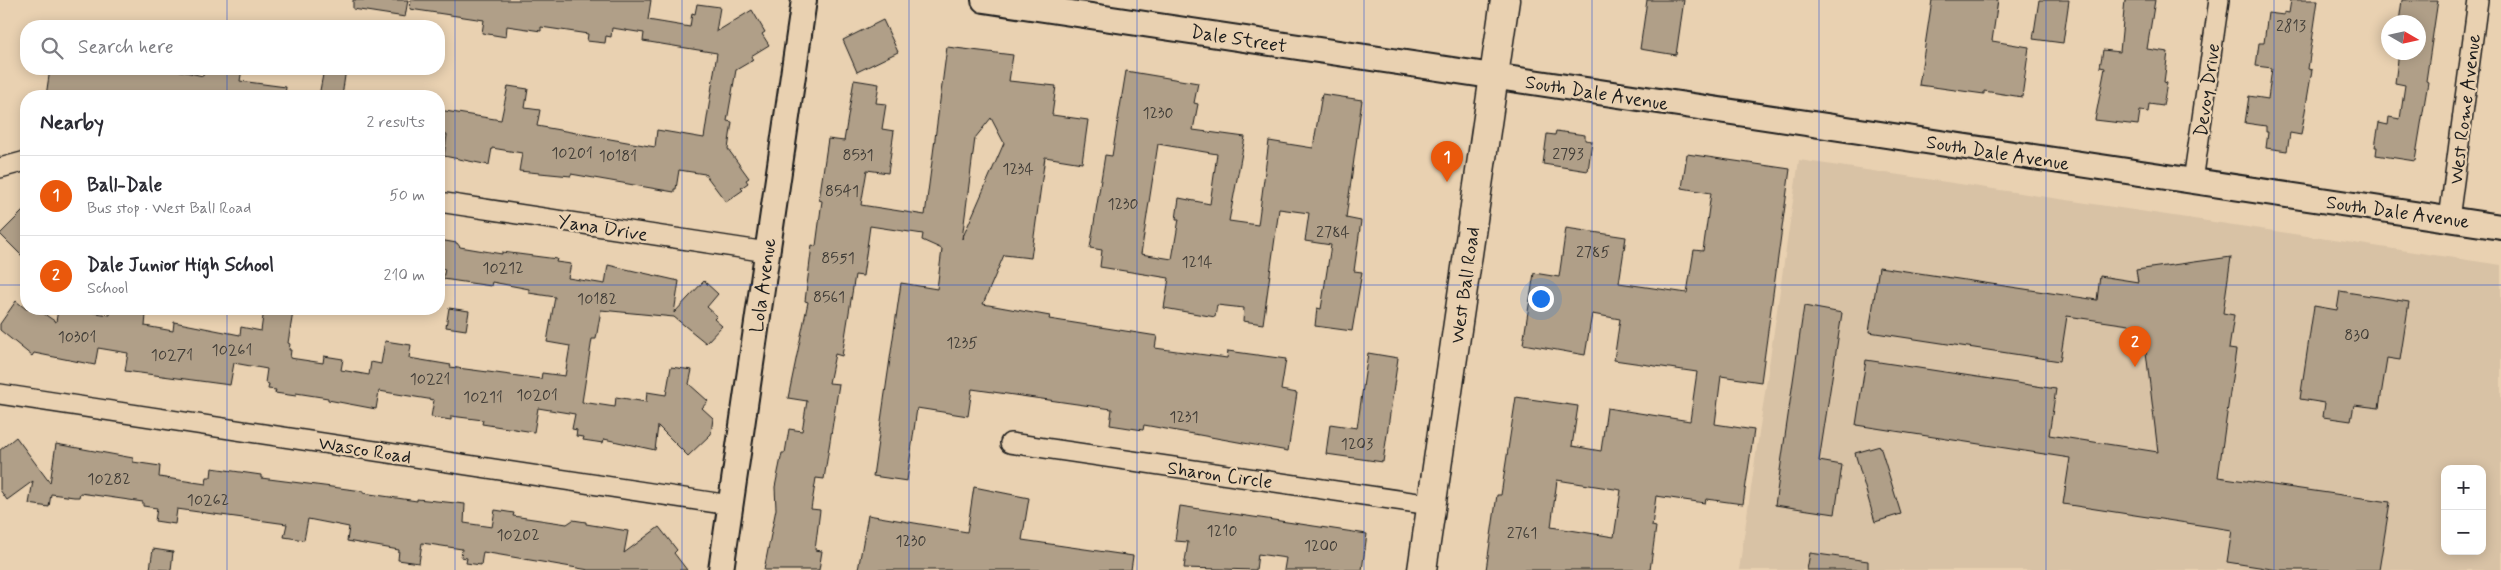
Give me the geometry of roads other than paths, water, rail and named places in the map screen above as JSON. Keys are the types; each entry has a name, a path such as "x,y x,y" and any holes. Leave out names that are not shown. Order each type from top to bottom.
{"main road":[{"name":"West Ball Road","path":"1422,570 1505,0"}],"street":[{"name":"Lola Avenue","path":"721,570 804,0"},
{"name":"Dale Street","path":"984,0 1048,5 1494,76"},
{"name":"Devoy Drive","path":"2194,181 2219,0"},
{"name":"West Rome Avenue","path":"2449,219 2478,0"},
{"name":"South Dale Avenue","path":"1494,76 2501,227"},
{"path":"0,168 20,163"},
{"name":"Yana Drive","path":"445,203 766,252"},
{"name":"Wasco Road","path":"0,394 730,505"},
{"name":"Sharon Circle","path":"1010,442 1431,505"}],"place":[{"name":"Ball-Dale","path":"1447,182"},
{"name":"Dale Junior High School","path":"2135,367"}]}
